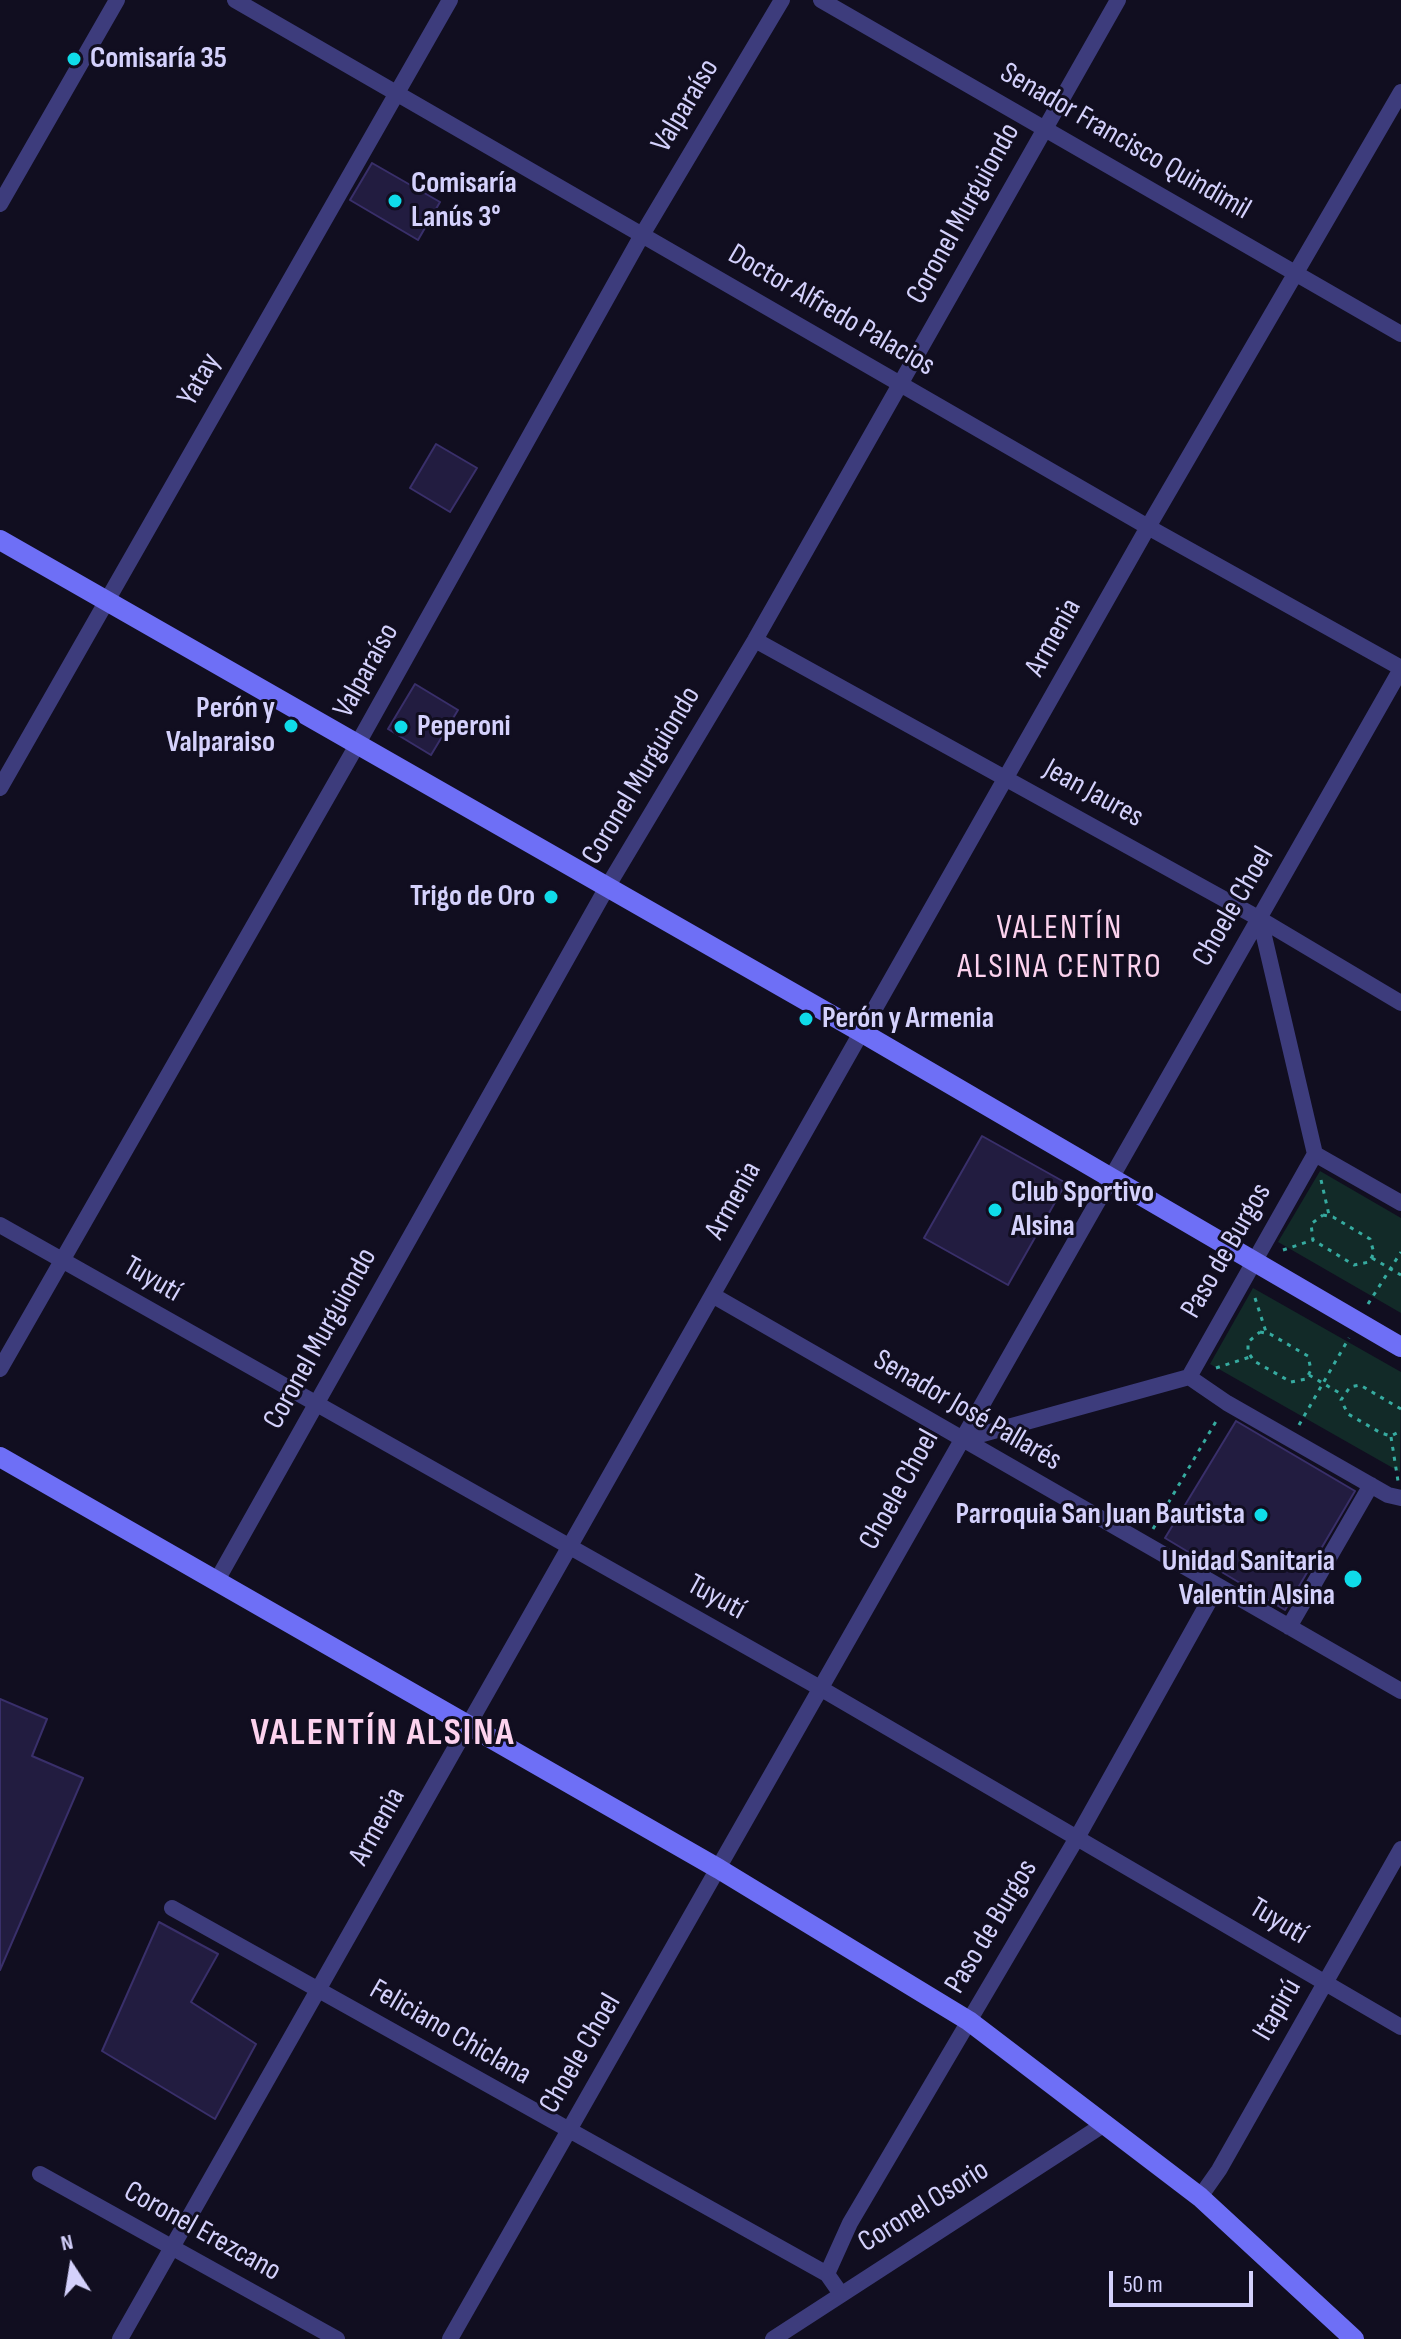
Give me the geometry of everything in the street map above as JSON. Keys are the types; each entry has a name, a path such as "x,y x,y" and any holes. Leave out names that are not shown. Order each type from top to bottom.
{"main road":[{"path":"0,540 861,1032 1109,1178 1250,1266 1401,1347"},
{"path":"0,1457 719,1869 969,2021 1200,2197 1354,2339"}],"street":[{"path":"0,204 117,0"},
{"name":"Doctor Alfredo Palacios","path":"235,0 1148,527 1401,668"},
{"name":"Yatay","path":"0,788 450,0"},
{"name":"Valparaíso","path":"0,1369 357,745 642,235 782,0"},
{"name":"Senador Francisco Quindimil","path":"821,0 1401,334"},
{"name":"Coronel Murguiondo","path":"216,1582 606,889 755,640 1118,0"},
{"name":"Armenia","path":"120,2339 1148,527 1401,92"},
{"name":"Jean Jaures","path":"755,640 1260,919 1401,1003"},
{"name":"Choele Choel","path":"450,2339 1401,668"},
{"path":"1260,919 1315,1154 1401,1203"},
{"name":"Paso de Burgos","path":"1189,1377 1315,1154"},
{"name":"Tuyutí","path":"0,1225 315,1406 820,1688 1401,2027"},
{"name":"Senador José Pallarés","path":"714,1296 1143,1546 1401,1691"},
{"path":"961,1440 1189,1377 1227,1403 1371,1485 1400,1490"},
{"path":"1289,1627 1371,1485"},
{"name":"Paso de Burgos","path":"827,2274 850,2223 1078,1836 1217,1587"},
{"name":"Itapirú","path":"1200,2197 1401,1849"},
{"name":"Feliciano Chiclana","path":"172,1908 827,2274"},
{"name":"Coronel Osorio","path":"773,2339 1106,2123"},
{"name":"Coronel Erezcano","path":"40,2174 337,2339"},
{"path":"827,2274 841,2294"}],"path":[{"path":"1315,1154 1329,1215"},
{"path":"1283,1250 1313,1240 1354,1265 1364,1264 1372,1258 1374,1248 1370,1239 1329,1215 1318,1216 1311,1224 1313,1240"},
{"path":"1291,1439 1401,1252"},
{"path":"1372,1258 1401,1275"},
{"path":"1250,1266 1266,1332"},
{"path":"1189,1377 1250,1357 1291,1382 1302,1381 1309,1375 1311,1365 1308,1356 1266,1332 1255,1334 1248,1342 1250,1357"},
{"path":"1309,1375 1343,1395"},
{"path":"1391,1436 1348,1414 1342,1405 1343,1395 1350,1387 1360,1385 1401,1409"},
{"path":"1143,1546 1227,1403"},
{"path":"1391,1436 1401,1431"},
{"path":"1391,1436 1400,1490"}],"green space":[{"path":"1320,1171 1401,1218 1401,1313 1278,1242"},
{"path":"1253,1288 1401,1372 1400,1472 1210,1364"}],"building":[{"name":"Comisaría Lanús 3°","path":"372,163 440,202 418,240 350,200"},
{"path":"436,444 477,468 450,512 410,488"},
{"path":"415,684 458,710 431,755 388,729"},
{"name":"Club Sportivo Alsina","path":"982,1136 1066,1183 1008,1285 924,1238"},
{"name":"Parroquia San Juan Bautista","path":"1236,1421 1355,1491 1285,1610 1165,1538"},
{"path":"0,1699 47,1719 32,1756 83,1778 0,1970"},
{"path":"159,1922 218,1954 191,2002 256,2044 215,2119 102,2051"}],"place":[{"name":"Comisaría 35","path":"74,59"},
{"name":"Comisaría Lanús 3°","path":"395,201"},
{"name":"Perón y Valparaiso","path":"291,726"},
{"name":"Peperoni","path":"401,727"},
{"name":"Trigo de Oro","path":"551,897"},
{"name":"Perón y Armenia","path":"806,1019"},
{"name":"Club Sportivo Alsina","path":"995,1210"},
{"name":"Parroquia San Juan Bautista","path":"1261,1515"},
{"name":"Unidad Sanitaria Valentin Alsina","path":"1353,1579"}],"district":[{"name":"VALENTÍN ALSINA CENTRO","path":"1060,948"},
{"name":"VALENTÍN ALSINA","path":"383,1734"}]}
